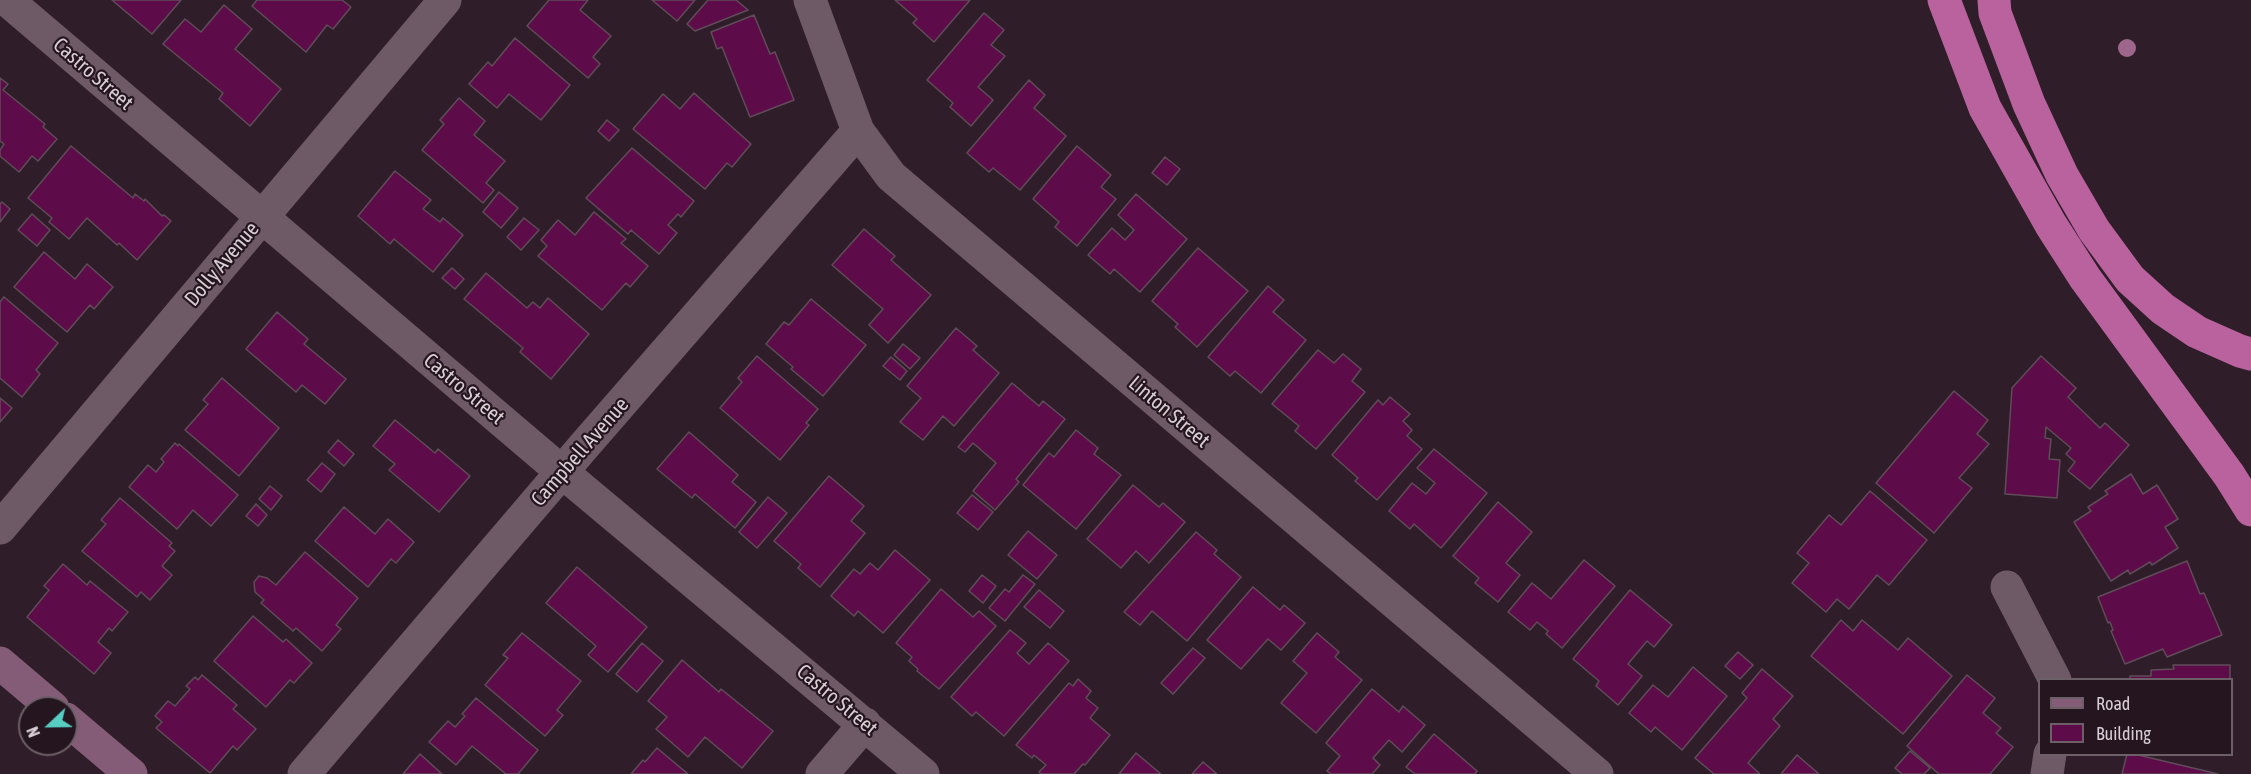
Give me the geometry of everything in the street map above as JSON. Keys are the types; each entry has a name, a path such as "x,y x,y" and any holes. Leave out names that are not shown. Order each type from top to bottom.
{"highway":[{"path":"1944,0 1985,108 2051,225 2085,278 2229,475 2251,510"},
{"path":"1994,0 1995,13 2028,104 2062,175 2100,238 2130,279 2163,309 2197,332 2251,354"}],"street":[{"name":"Castro Street","path":"7,0 261,218 923,774"},
{"name":"Dolly Avenue","path":"0,528 445,0"},
{"name":"Linton Street","path":"810,0 858,131 891,176 1597,774"},
{"name":"Campbell Avenue","path":"304,774 858,131"},
{"path":"2007,587 2054,678"},
{"path":"0,663 39,696"},
{"path":"822,774 865,724"},
{"path":"78,729 131,774"},
{"path":"2047,774 2050,756"}],"building":[{"path":"112,0 181,0 152,34"},
{"path":"257,0 342,0 351,7 333,29 327,25 306,52 252,6"},
{"path":"549,0 588,0 580,10 611,36 593,57 600,64 588,78 527,26"},
{"path":"652,0 695,0 677,21"},
{"path":"708,0 736,0 748,10 695,31 687,24"},
{"path":"895,0 970,0 934,42 913,23 917,19"},
{"path":"224,5 252,29 235,49 281,89 250,126 219,99 223,93 163,44 185,19 201,32"},
{"path":"984,13 1004,30 991,45 1005,56 978,87 993,100 971,126 950,107 953,103 927,80"},
{"path":"754,15 770,54 775,52 794,100 750,117 722,47 717,49 711,32"},
{"path":"515,38 570,85 541,120 509,94 497,108 469,84 488,62 492,66"},
{"path":"0,78 8,84 3,90 45,124 43,127 57,139 38,161 32,156 19,172 0,156 0,150 4,144 0,141"},
{"path":"1029,80 1045,95 1034,108 1066,136 1020,190 993,168 989,172 967,153"},
{"path":"694,93 751,144 732,167 727,163 705,189 633,129 663,94 680,109"},
{"path":"459,98 485,121 474,135 505,161 486,183 494,190 483,203 422,150 444,124 440,120"},
{"path":"607,120 619,130 609,141 598,131"},
{"path":"71,146 133,198 135,194 144,201 145,199 162,216 164,215 171,221 137,260 87,218 69,239 49,222 52,218 28,198"},
{"path":"1077,146 1111,175 1101,187 1116,199 1077,246 1055,227 1059,222 1033,199"},
{"path":"632,148 694,201 681,217 678,214 668,225 677,233 659,254 631,230 628,234 586,198"},
{"path":"1165,157 1180,169 1167,185 1152,173"},
{"path":"395,171 431,200 423,209 440,222 443,218 463,235 433,272 394,239 390,244 358,216"},
{"path":"499,192 518,208 501,228 483,212"},
{"path":"1136,194 1187,239 1140,292 1114,269 1110,274 1088,255 1112,228 1125,240 1134,230 1118,215"},
{"path":"2,202 10,209 0,222 0,204"},
{"path":"594,212 626,239 621,243 648,266 630,287 626,283 602,310 538,256 547,246 541,240 558,220 575,235"},
{"path":"32,214 50,230 37,246 18,230"},
{"path":"524,218 539,230 521,250 507,237"},
{"path":"864,229 895,256 891,260 931,295 888,343 869,325 883,309 832,265"},
{"path":"1198,248 1248,291 1197,347 1175,327 1178,324 1152,301"},
{"path":"44,252 75,279 87,264 113,287 94,309 90,305 67,332 14,287"},
{"path":"452,268 464,279 455,289 442,278"},
{"path":"486,273 527,308 533,302 540,308 548,298 589,334 551,379 520,352 523,348 464,299"},
{"path":"1268,286 1284,300 1273,312 1306,340 1261,393 1235,371 1230,376 1208,357"},
{"path":"4,297 58,343 36,370 40,374 22,397 0,378 0,302"},
{"path":"811,299 866,345 823,396 766,344 784,322 789,325"},
{"path":"277,312 308,339 304,344 346,379 325,404 302,385 296,392 246,349"},
{"path":"956,328 977,346 973,350 999,373 954,426 943,416 923,440 900,422 921,398 907,386"},
{"path":"903,344 920,358 910,369 894,355"},
{"path":"1318,350 1334,363 1343,354 1361,369 1352,381 1365,392 1316,449 1295,431 1299,426 1272,404"},
{"path":"757,356 818,409 806,423 809,425 780,460 720,408 742,382 738,378"},
{"path":"2041,356 2076,388 2068,397 2100,428 2105,423 2129,445 2090,489 2068,471 2075,462 2066,454 2071,448 2046,427 2045,438 2051,439 2049,459 2060,460 2057,498 2005,494 2012,388"},
{"path":"891,357 907,371 900,380 883,366"},
{"path":"222,378 279,428 239,476 185,430 208,404 203,400"},
{"path":"1012,383 1039,406 1043,401 1065,419 1016,479 1019,482 995,510 973,491 996,463 973,443 965,452 958,447"},
{"path":"1954,391 1988,420 1977,434 1989,444 1959,478 1972,488 1934,533 1876,483"},
{"path":"1390,397 1410,414 1403,421 1412,430 1407,436 1422,449 1377,500 1355,481 1358,478 1332,455 1378,400 1383,405"},
{"path":"0,398 12,408 0,422"},
{"path":"395,420 435,453 438,449 470,476 439,512 389,470 395,464 373,446"},
{"path":"1076,430 1098,448 1094,454 1121,475 1076,529 1023,485 1049,453 1054,457"},
{"path":"689,432 738,475 732,482 756,502 735,528 695,494 692,498 657,469"},
{"path":"338,440 354,454 344,466 328,452"},
{"path":"175,443 238,495 211,526 193,510 177,529 129,487 148,465 156,472 164,462 161,459"},
{"path":"1434,449 1487,493 1441,548 1414,524 1410,529 1389,511 1412,483 1426,494 1435,483 1417,468"},
{"path":"322,463 335,474 321,492 307,480"},
{"path":"2131,474 2143,494 2157,485 2178,519 2165,527 2178,548 2152,565 2150,562 2130,574 2128,570 2111,581 2074,522 2091,511 2088,507 2108,494 2105,491"},
{"path":"829,476 864,506 851,521 865,533 820,587 798,568 801,564 774,541"},
{"path":"1133,485 1159,507 1163,503 1185,522 1149,563 1136,551 1121,568 1087,539"},
{"path":"270,486 282,496 271,510 259,499"},
{"path":"1870,491 1927,540 1889,585 1877,575 1849,609 1837,599 1826,612 1792,583 1809,563 1797,553 1829,515 1841,525"},
{"path":"972,495 993,512 978,530 957,513"},
{"path":"768,497 787,513 757,548 739,532"},
{"path":"120,498 172,543 169,546 175,551 162,566 172,575 150,600 141,592 137,597 82,551 106,524 101,520"},
{"path":"1498,502 1532,532 1506,563 1520,575 1498,602 1475,583 1479,578 1453,556"},
{"path":"256,504 267,515 258,526 246,516"},
{"path":"344,507 375,534 388,519 414,542 396,563 391,559 368,587 315,541"},
{"path":"1028,531 1057,555 1037,579 1008,555"},
{"path":"1196,532 1217,550 1214,554 1241,577 1187,641 1152,611 1140,625 1124,612"},
{"path":"895,550 930,580 883,633 858,611 854,616 831,596 854,569 860,574 870,563 878,570"},
{"path":"305,552 358,598 336,625 341,629 322,651 296,628 293,631 261,603 264,600 255,592 254,582 259,576 267,578 276,585"},
{"path":"1584,560 1615,586 1562,648 1546,634 1548,631 1537,622 1530,630 1508,612 1532,583 1551,599"},
{"path":"2187,561 2200,594 2204,593 2222,635 2167,657 2163,649 2125,664 2098,597"},
{"path":"63,564 87,585 90,581 128,612 112,631 109,628 98,642 111,653 94,674 27,617 49,590 44,586"},
{"path":"577,567 647,627 608,672 588,655 596,646 546,603"},
{"path":"982,575 996,586 983,603 969,591"},
{"path":"1023,575 1035,584 1005,621 989,608 1005,589 1009,592"},
{"path":"1253,587 1280,610 1284,605 1305,623 1281,650 1268,639 1241,669 1207,640"},
{"path":"941,589 973,617 979,611 996,626 939,689 917,671 918,669 909,661 912,657 896,643"},
{"path":"1039,590 1064,611 1050,628 1024,607"},
{"path":"1630,590 1672,625 1654,647 1647,641 1628,664 1642,676 1618,705 1596,686 1599,681 1573,659"},
{"path":"253,616 283,642 286,639 312,663 294,683 290,680 266,707 214,661"},
{"path":"1841,620 1853,631 1862,620 1898,650 1908,638 1952,676 1903,734 1811,656"},
{"path":"1010,630 1026,643 1017,653 1029,664 1048,643 1069,661 1004,736 976,712 972,716 951,697"},
{"path":"522,633 581,681 557,710 563,715 545,736 485,685 508,658 503,655"},
{"path":"1317,633 1339,652 1335,657 1362,680 1316,733 1281,703 1307,673 1293,661"},
{"path":"642,643 663,661 637,692 616,674"},
{"path":"1193,648 1205,658 1173,694 1161,683"},
{"path":"1738,652 1753,665 1740,679 1725,666"},
{"path":"682,660 719,692 721,689 773,731 742,768 705,737 688,757 656,729 667,717 648,701"},
{"path":"2173,665 2230,665 2230,678 2130,678 2130,676 2151,676 2151,670 2174,669"},
{"path":"1693,667 1727,696 1682,750 1655,727 1651,732 1629,713 1653,685 1668,697"},
{"path":"1762,669 1793,696 1773,719 1780,726 1748,763 1760,774 1714,774 1695,758 1747,698 1742,693"},
{"path":"202,675 237,705 233,709 256,729 237,750 233,746 210,773 156,728 162,722 155,716 168,701 175,706 190,689 186,686 195,677 198,680"},
{"path":"1967,675 1995,698 1983,713 2001,728 1996,733 2013,747 1990,774 1939,774 1907,746"},
{"path":"1078,679 1091,691 1086,698 1098,708 1090,718 1110,735 1085,765 1083,764 1074,774 1041,774 1039,772 1046,765 1034,755 1032,758 1016,745 1069,683 1073,686"},
{"path":"1372,689 1399,712 1403,706 1425,725 1402,752 1389,740 1373,758 1380,765 1372,774 1331,774 1327,771 1340,756 1326,743"},
{"path":"476,698 538,750 518,774 506,774 472,746 456,765 429,742 448,721 455,727 465,716 462,714"},
{"path":"1434,734 1477,771 1475,774 1415,774 1406,767"},
{"path":"657,748 688,774 631,774"},
{"path":"1910,751 1930,768 1924,774 1902,774 1895,768"},
{"path":"1136,753 1161,774 1119,774"},
{"path":"420,754 442,774 403,774"},
{"path":"1797,755 1819,774 1781,774"},
{"path":"2126,756 2142,756 2218,774 2122,774"},
{"path":"1203,762 1217,774 1192,774"}]}
